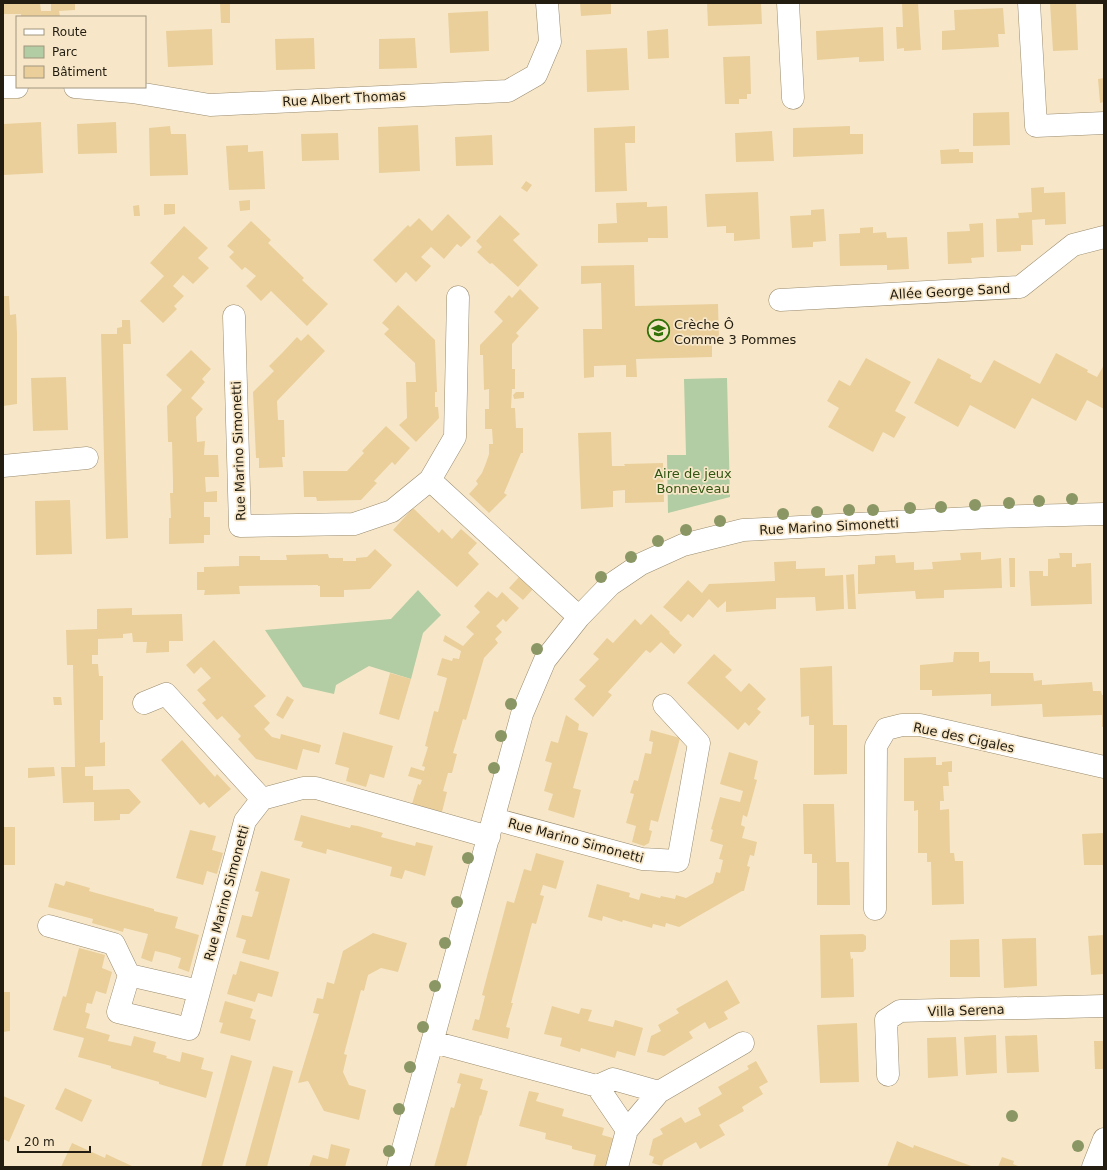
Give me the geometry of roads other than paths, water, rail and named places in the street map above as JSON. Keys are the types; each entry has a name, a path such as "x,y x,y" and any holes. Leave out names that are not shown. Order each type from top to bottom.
{"street":[{"name":"Rue Albert Thomas","path":"86,88 132,92 210,105 508,91 536,75 550,42 547,3"},
{"path":"788,3 793,98"},
{"path":"1029,3 1036,126 1104,122"},
{"path":"3,87 16,87"},
{"name":"Allée George Sand","path":"780,300 1020,287 1073,245 1104,237"},
{"name":"Rue Marino Simonetti","path":"234,316 240,526 354,524 392,511 430,480 455,437 458,297"},
{"path":"3,466 87,458"},
{"path":"430,480 579,616"},
{"name":"Rue Marino Simonetti","path":"398,1167 522,714 545,660 579,616 610,585 641,564 683,545 743,530 990,517 1104,514"},
{"path":"144,703 166,694 262,799"},
{"name":"Rue Marino Simonetti","path":"129,975 118,1012 189,1029 245,821 262,799 303,788 316,788 491,828 642,859 678,861 699,743 664,705"},
{"name":"Rue des Cigales","path":"875,909 876,746 886,729 902,725 920,725 1104,767"},
{"path":"49,926 114,944 129,975 199,991"},
{"name":"Villa Serena","path":"888,1075 886,1020 900,1011 1104,1006"},
{"path":"433,1042 597,1086 613,1079 659,1092"},
{"path":"617,1167 627,1130 659,1092 743,1043"},
{"path":"597,1086 627,1130"},
{"path":"1093,1167 1104,1139"}],"place":[{"name":"Crèche Ô Comme 3 Pommes","path":"659,331"}],"park label":[{"name":"Aire de jeux Bonneveau","path":"693,480"}]}
